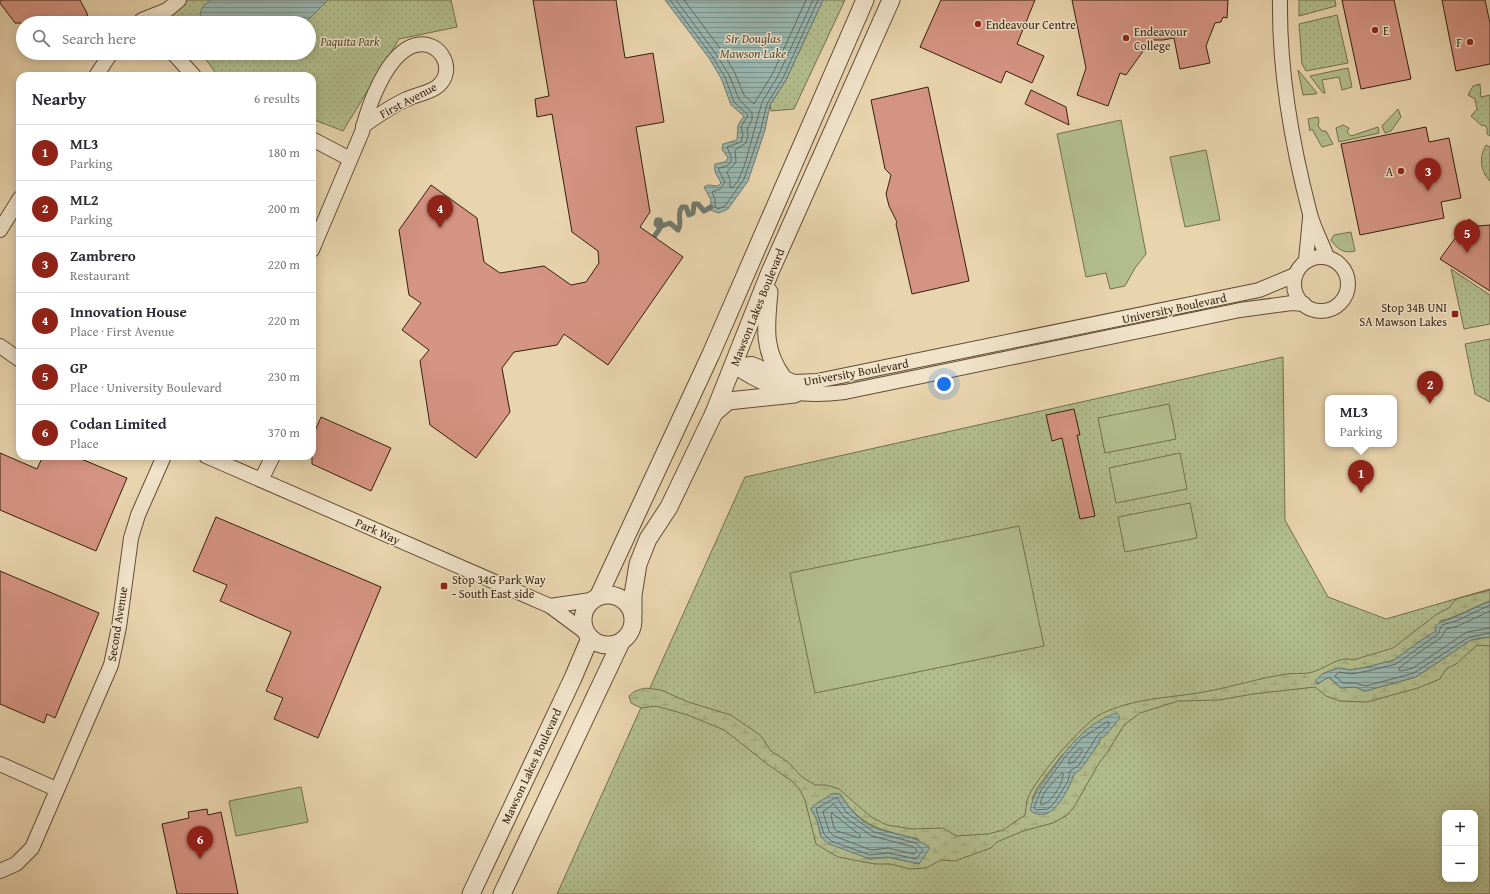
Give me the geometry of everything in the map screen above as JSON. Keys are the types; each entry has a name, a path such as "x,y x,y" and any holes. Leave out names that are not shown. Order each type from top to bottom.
{"street":[{"path":"155,16 168,10 179,0"},
{"name":"Mawson Lakes Boulevard","path":"595,598 711,354 865,0"},
{"name":"Mawson Lakes Boulevard","path":"633,614 633,595 638,564 648,539 669,507 714,413 734,366 770,272 890,0"},
{"path":"1280,0 1282,60 1288,111 1310,215 1327,257"},
{"name":"First Avenue","path":"316,240 350,159 369,107 385,73 401,53 416,45 426,44 440,52 446,63 446,73 442,82 437,87 390,108 363,126"},
{"path":"99,72 106,60"},
{"path":"179,60 190,72"},
{"path":"316,141 350,159"},
{"path":"0,230 16,204"},
{"path":"1306,260 1310,215"},
{"path":"1315,256 1327,257 1336,260 1344,267 1348,277 1349,287 1345,298 1338,306 1324,311 1315,311 1299,299 1294,290 1295,275 1306,260 1315,256"},
{"path":"770,272 766,329 768,351 772,362 783,378"},
{"name":"University Boulevard","path":"734,366 752,364 783,378 804,383 1259,290 1295,275"},
{"name":"University Boulevard","path":"734,366 747,375 795,394 811,395 845,392 1240,310 1292,303 1304,304"},
{"path":"0,346 16,357"},
{"path":"711,354 734,366"},
{"path":"714,413 728,401 795,394"},
{"name":"Second Avenue","path":"0,871 16,864 32,848 56,789 96,703 111,665 119,628 131,538 138,515 162,460"},
{"name":"Park Way","path":"215,460 550,606 588,635"},
{"path":"262,480 271,460"},
{"path":"502,894 621,642 631,630 633,614 624,600 616,596 608,594 595,598 550,606"},
{"path":"595,598 586,607 583,615 583,624 588,635 605,645 621,642"},
{"name":"Mawson Lakes Boulevard","path":"471,894 573,678 588,635"},
{"path":"0,764 56,789"}],"green space":[{"name":"Paquita Park","path":"179,0 451,0 457,27 399,39 343,131 316,121 316,72 215,72 206,60 316,60 316,16 172,16 167,10"},
{"path":"823,0 845,0 794,109 771,111 770,105 786,80"},
{"path":"1299,0 1335,0 1336,6 1299,16"},
{"path":"1337,15 1348,63 1306,71 1302,64 1299,24"},
{"path":"1348,68 1352,87 1342,90 1339,77 1322,80 1325,93 1323,93 1310,76"},
{"path":"1298,70 1317,93 1303,95"},
{"path":"1480,84 1481,97 1490,95 1490,136 1487,134 1487,128 1484,125 1482,126 1471,116 1477,109 1475,99 1468,95 1473,86"},
{"path":"1398,109 1401,117 1391,131 1385,133 1382,126"},
{"path":"1318,117 1318,126 1322,131 1326,131 1333,144 1322,147 1312,129 1310,131 1308,119"},
{"path":"1121,120 1146,254 1135,268 1125,286 1110,289 1106,273 1086,277 1057,134"},
{"path":"1343,125 1349,128 1347,132 1351,136 1378,127 1379,133 1339,142 1336,128"},
{"path":"1486,145 1490,147 1490,181 1482,168 1482,154"},
{"path":"1206,150 1220,220 1185,227 1170,157"},
{"path":"1351,232 1355,251 1347,252 1341,250 1331,240 1334,235"},
{"path":"1451,269 1490,295 1490,324 1464,329"},
{"path":"1490,339 1490,402 1475,394 1465,344"},
{"path":"1283,357 1285,520 1328,597 1386,619 1490,589 1490,894 557,894 745,477"},
{"path":"1169,404 1176,439 1105,453 1098,418"},
{"path":"1180,453 1187,489 1116,503 1109,468"},
{"path":"1190,503 1197,538 1125,552 1118,517"},
{"path":"1019,526 1044,646 815,693 790,573"},
{"path":"1490,590 1490,601 1440,621 1436,631 1394,660 1351,670 1338,668 1322,674 1318,684 1328,677 1341,688 1355,687 1365,691 1416,677 1471,640 1490,637 1490,646 1477,645 1456,664 1446,669 1440,679 1418,688 1367,702 1340,701 1326,696 1315,687 1253,694 1219,700 1178,701 1140,713 1124,725 1099,763 1074,807 1066,816 1053,823 1023,831 997,842 991,848 955,861 941,860 926,868 910,869 890,864 875,864 838,857 816,844 805,800 800,790 792,781 724,730 688,715 656,706 641,708 631,703 629,696 635,691 645,688 661,690 688,702 731,715 760,735 771,751 788,762 802,777 815,785 826,785 839,789 871,817 887,825 912,829 943,828 956,836 988,834 1003,830 1025,815 1027,800 1031,791 1048,767 1071,740 1101,714 1126,705 1152,699 1204,692 1277,676 1314,672 1336,661 1347,659 1353,660 1393,648 1437,614 1449,608 1456,599","holes":["1100,739 1099,743 1074,774 1071,782 1032,799 1037,788 1062,755","831,794 840,794 856,814 873,826 918,839 919,864 888,857 870,859 821,837 817,820 811,809"]},
{"path":"301,787 308,822 236,836 229,801"}],"water":[{"path":"211,0 328,0 312,16 202,16 200,13 204,5"},
{"name":"Sir Douglas Mawson Lake","path":"665,0 823,0 786,80 770,105 765,130 748,181 728,209 719,213 710,210 711,200 704,187 708,185 718,186 721,183 715,172 715,164 725,162 728,158 722,149 723,144 737,140 738,125 744,116 731,105 721,78 709,58"},
{"path":"1490,601 1490,637 1471,640 1416,677 1365,691 1355,687 1341,688 1329,677 1317,684 1316,680 1322,674 1338,668 1351,670 1394,660 1436,631 1435,627 1440,623"},
{"path":"1117,713 1120,718 1105,736 1100,739 1099,743 1081,769 1074,774 1068,789 1058,805 1045,814 1037,814 1030,810 1037,791 1069,747 1091,726 1108,716"},
{"path":"831,794 840,794 856,815 872,827 917,840 930,848 919,864 888,857 870,859 829,844 821,837 817,820 811,809"}],"building":[{"path":"0,0 80,0 87,16 16,16 15,23 0,3"},
{"path":"533,0 616,0 625,58 653,53 664,122 636,127 650,212 640,227 683,257 608,365 564,334 557,345 514,352 502,368 510,412 476,458 430,425 420,361 429,350 402,330 421,303 409,295 399,230 431,185 477,218 484,262 500,273 544,266 571,285 586,282 599,263 598,251 572,232 552,114 537,117 535,99 549,96"},
{"name":"Endeavour Centre","path":"941,0 1035,0 1017,44 1044,56 1032,83 1006,71 1001,83 920,47"},
{"name":"Endeavour College","path":"1072,0 1228,0 1227,18 1223,17 1221,22 1215,23 1206,46 1210,63 1180,69 1174,38 1151,40 1126,75 1120,73 1108,106 1077,95 1086,68"},
{"name":"E","path":"1342,0 1394,0 1411,79 1361,89"},
{"name":"F","path":"1442,0 1485,0 1490,23 1490,64 1456,71"},
{"path":"928,87 969,281 912,294 896,224 897,222 889,206 886,194 891,175 885,169 871,100"},
{"path":"1031,90 1066,107 1069,125 1025,104"},
{"name":"A","path":"1426,127 1429,142 1449,138 1461,198 1441,202 1444,218 1360,235 1341,144"},
{"path":"1469,219 1478,226 1490,225 1490,291 1440,259"},
{"path":"1074,409 1080,435 1077,435 1095,516 1080,519 1062,438 1052,441 1046,415"},
{"path":"321,417 391,448 371,491 312,464 312,460 316,460 316,429"},
{"path":"0,453 37,469 41,460 84,460 127,478 96,551 0,510"},
{"path":"216,517 381,587 318,738 274,719 283,698 266,691 291,632 220,601 227,585 193,571"},
{"path":"0,571 99,613 55,718 47,714 44,723 0,704"},
{"path":"207,809 208,815 221,812 238,894 177,894 162,824 189,818 188,812"}],"waterway":[{"path":"654,237 660,228 656,224 657,220 660,220 662,226 670,223 678,230 680,224 680,210 682,207 686,207 689,215 693,213 694,204 698,204 704,211 711,207"}],"place":[{"name":"Endeavour Centre","path":"978,24"},
{"name":"E","path":"1375,30"},
{"name":"Endeavour College","path":"1126,38"},
{"name":"F","path":"1470,42"},
{"name":"A","path":"1401,171"},
{"name":"Zambrero","path":"1428,191"},
{"name":"Innovation House","path":"440,228"},
{"name":"GP","path":"1467,253"},
{"name":"Stop 34B UNI SA Mawson Lakes","path":"1455,314"},
{"name":"ML2","path":"1430,404"},
{"name":"ML3","path":"1361,493"},
{"name":"Stop 34G Park Way - South East side","path":"444,586"},
{"name":"Codan Limited","path":"200,859"}]}
